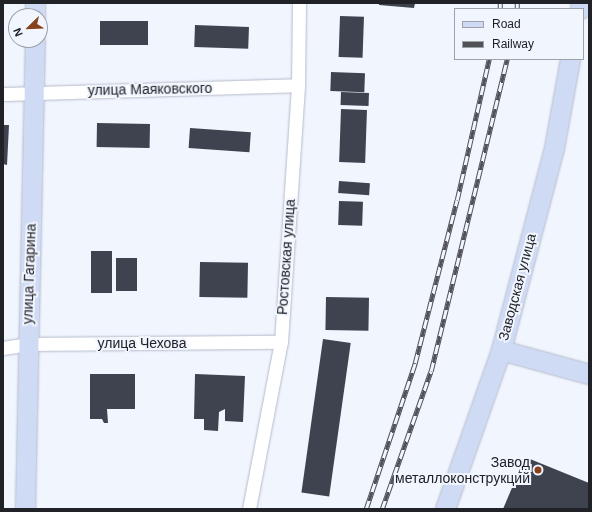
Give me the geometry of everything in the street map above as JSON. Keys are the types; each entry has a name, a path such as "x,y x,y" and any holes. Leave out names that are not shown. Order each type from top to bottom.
{"main road":[{"name":"улица Гагарина","path":"25,509 27,344 35,48"},
{"name":"Заводская улица","path":"445,509 501,350 554,148 570,60"},
{"path":"501,350 589,374"}],"street":[{"name":"Ростовская улица","path":"249,509 281,342 298,85 299,3"},
{"name":"улица Маяковского","path":"3,94 298,85"},
{"name":"улица Чехова","path":"3,348 27,344 281,342"}],"building":[{"path":"379,3 415,3 414,8 379,5"},
{"path":"340,16 364,17 363,58 339,57"},
{"path":"100,21 148,21 148,45 100,45"},
{"path":"195,25 249,27 248,49 194,47"},
{"path":"331,72 365,73 364,92 330,91"},
{"path":"341,92 369,93 369,106 341,105"},
{"path":"341,109 367,110 365,163 339,162"},
{"path":"97,123 150,124 150,148 97,147"},
{"path":"3,125 9,125 7,165 3,164"},
{"path":"190,128 251,132 249,152 189,148"},
{"path":"339,181 370,183 369,195 338,193"},
{"path":"339,201 363,202 362,226 338,225"},
{"path":"91,251 112,251 112,293 91,293"},
{"path":"116,258 137,258 137,291 116,291"},
{"path":"200,262 248,263 247,298 199,297"},
{"path":"326,297 369,298 368,331 325,330"},
{"path":"323,339 351,343 329,496 301,492"},
{"path":"90,374 135,374 135,409 107,409 108,423 104,423 102,419 90,419"},
{"path":"195,374 245,376 243,422 225,421 225,409 219,412 218,431 204,430 204,419 194,419"},
{"name":"Завод металлоконструкций","path":"525,457 589,483 589,509 503,509"}],"railway":[{"path":"500,3 500,8"},
{"path":"517,3 517,8"},
{"path":"366,509 415,363 457,200 489,60"},
{"path":"382,509 431,371 507,60"}],"place":[{"name":"Завод металлоконструкций","path":"538,470"}]}
